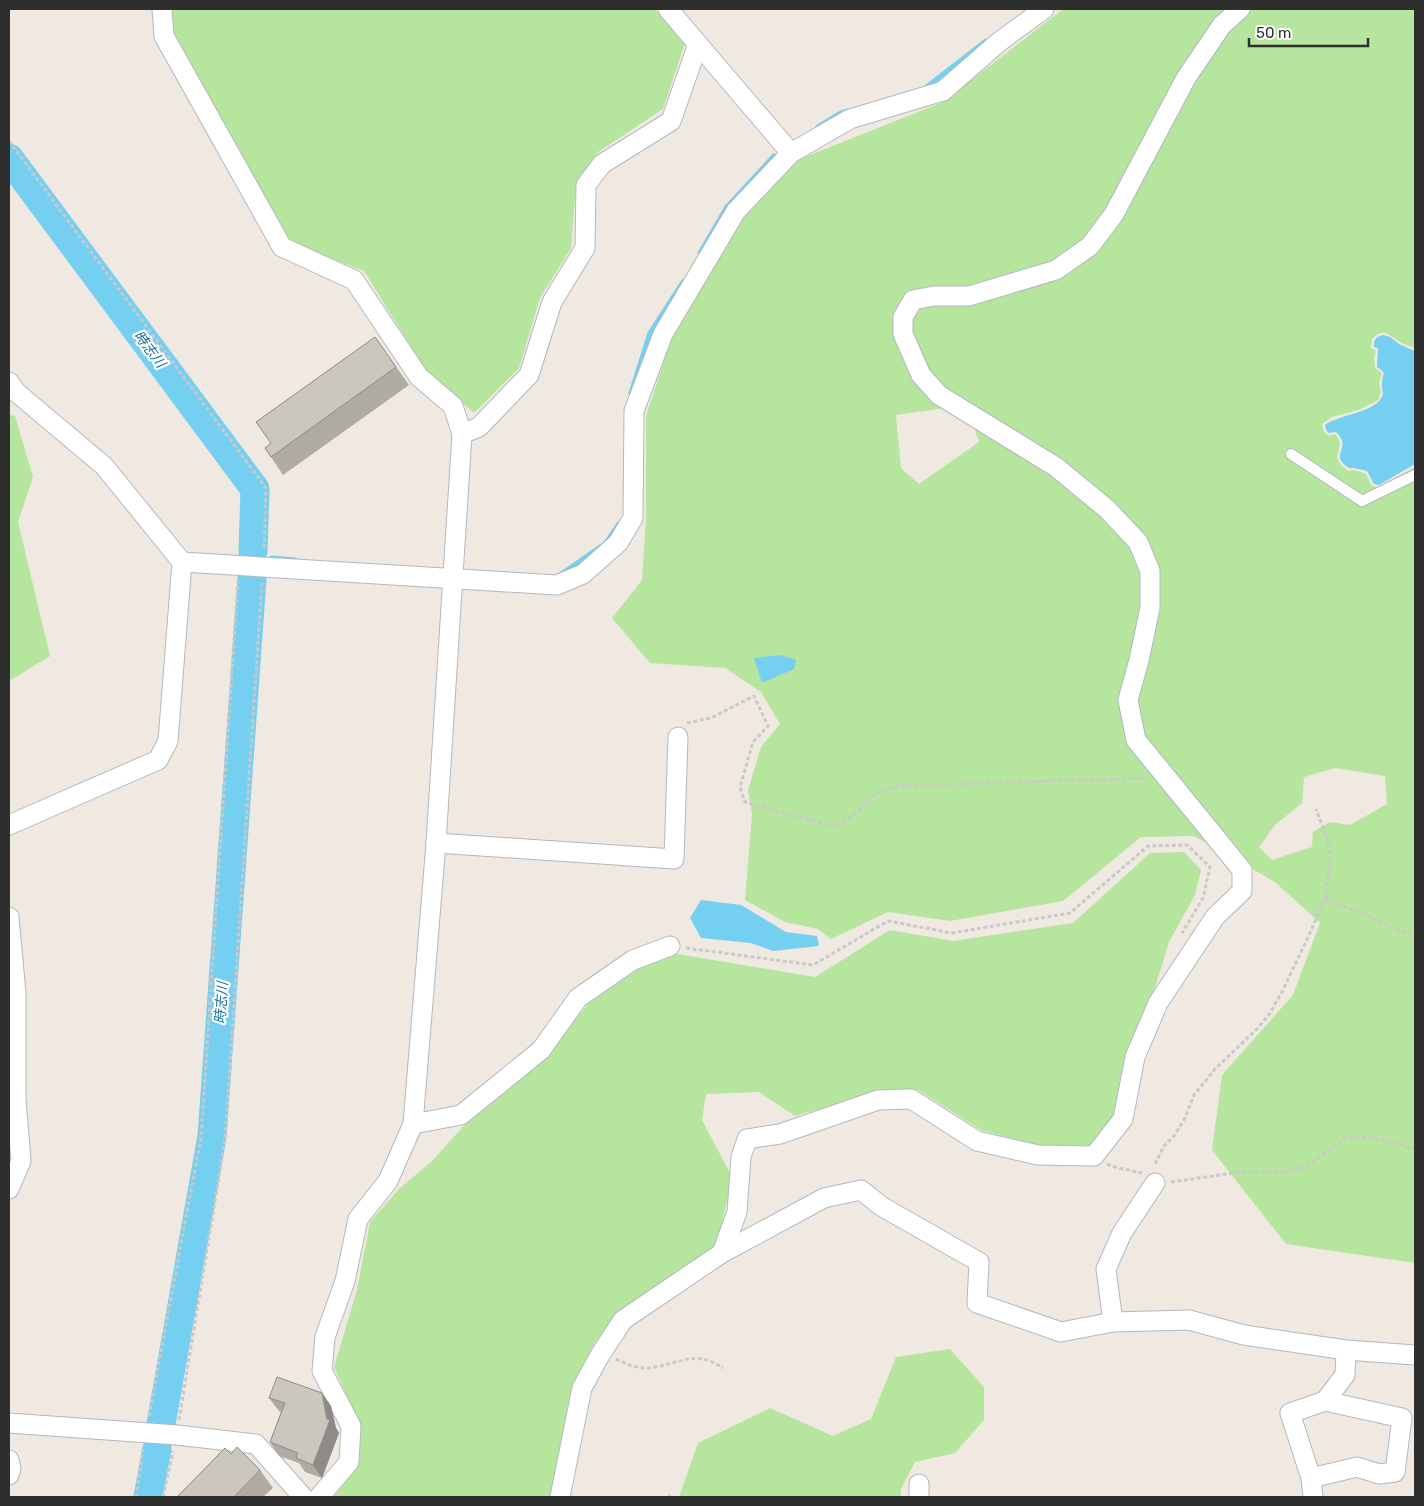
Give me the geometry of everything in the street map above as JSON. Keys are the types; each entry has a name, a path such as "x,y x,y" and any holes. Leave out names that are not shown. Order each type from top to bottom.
{"street":[{"path":"162,9 164,36 282,247 354,280 419,377 453,406 462,434 436,843 413,1124 388,1181 358,1219 345,1281 325,1337 322,1371 351,1426 349,1462 319,1497"},
{"path":"668,9 791,152"},
{"path":"182,562 557,586 583,574 618,543 633,518 634,411 663,334 736,211 791,152 850,119 943,91 1000,42 1044,9"},
{"path":"722,1253 737,1212 740,1157 747,1139 780,1134 878,1100 911,1099 977,1141 1038,1155 1094,1156 1123,1119 1135,1058 1158,1003 1215,917 1242,891 1242,870 1136,740 1128,700 1150,608 1150,570 1138,542 1107,509 1056,467 939,395 921,375 903,334 903,317 913,300 934,296 969,296 1056,270 1090,246 1114,214 1186,78 1222,25 1240,9"},
{"path":"462,434 479,427 529,375 552,302 585,248 586,185 602,164 671,121 698,44"},
{"path":"9,382 16,392 104,466 182,562 168,742 158,760 9,825"},
{"path":"436,843 674,858 678,737"},
{"path":"9,917 16,1099 21,1161 9,1189"},
{"path":"413,1124 460,1115 541,1050 578,998 633,960 670,946"},
{"path":"1113,1322 1106,1269 1122,1234 1155,1183"},
{"path":"560,1497 582,1388 623,1320 722,1253 824,1198 861,1190 881,1206 978,1262 977,1303 1061,1332 1113,1322 1189,1320 1244,1335 1346,1350 1415,1355"},
{"path":"1325,1401 1345,1375 1346,1350"},
{"path":"1311,1478 1357,1468 1379,1474 1395,1472 1402,1418 1325,1401 1290,1413 1311,1478 1313,1497"},
{"path":"9,1423 177,1435 256,1444 303,1497"},
{"path":"9,1460 11,1468 9,1475"}],"lane":[{"path":"1291,454 1362,501 1415,475"}],"path":[{"path":"9,141 266,488 263,567 225,1140 177,1435 163,1497"},
{"path":"136,1497 200,1137 240,565"},
{"path":"678,737 687,722 711,718 754,696 768,726 753,742 740,787 745,802 834,827 857,812 874,795 894,786 1167,777"},
{"path":"1155,1164 1164,1146 1174,1136 1185,1118 1194,1095 1215,1069 1258,1028 1270,1013 1283,990 1325,898 1331,857 1316,809"},
{"path":"670,946 813,965 888,921 952,933 1070,912 1148,846 1187,845 1210,867 1203,898 1178,940"},
{"path":"1325,898 1406,933 1415,941"},
{"path":"1094,1156 1112,1166 1127,1168 1150,1176 1155,1183 1184,1181 1234,1173 1292,1170 1305,1167 1345,1138 1372,1137 1415,1149"},
{"path":"602,1352 622,1362 646,1368 691,1358 713,1361 723,1368"}],"green space":[{"path":"167,9 655,9 685,43 663,109 598,152 576,183 571,248 540,298 519,368 474,413 428,374 364,271 286,241 172,39"},
{"path":"1063,9 1415,9 1415,348 1403,344 1386,333 1376,335 1372,339 1371,348 1376,350 1374,358 1375,368 1382,373 1379,383 1381,392 1378,400 1361,409 1332,417 1322,424 1324,432 1329,436 1335,434 1339,439 1340,444 1337,456 1341,465 1348,471 1354,470 1366,474 1372,486 1379,487 1415,467 1415,1263 1286,1244 1212,1150 1222,1075 1293,995 1320,923 1275,882 1194,836 1141,837 1063,901 950,921 888,912 831,939 818,929 785,922 745,900 752,814 748,790 761,747 780,724 761,692 725,668 650,663 612,618 642,580 646,517 646,416 671,340 742,218 795,161 943,102","holes":["966,405 979,442 919,484 901,468 896,415","1335,768 1385,776 1387,804 1350,825 1330,822 1313,832 1312,847 1272,860 1259,847 1275,825 1302,803 1304,777"]},
{"path":"9,415 15,416 33,477 18,522 50,656 9,681"},
{"path":"1184,852 1201,870 1195,895 1169,942 1116,1115 1093,1145 1043,1147 981,1130 918,1090 880,1091 795,1116 759,1092 706,1094 702,1120 732,1177 717,1247 617,1314 594,1344 572,1386 551,1497 333,1497 358,1467 359,1422 334,1367 357,1290 370,1222 399,1189 432,1161 469,1120 545,1057 588,1004 645,965 678,954 815,977 890,930 953,941 1073,923 1150,853"},
{"path":"950,1349 984,1387 984,1420 955,1453 915,1462 901,1489 901,1497 679,1497 698,1443 770,1408 833,1436 871,1419 896,1357"}],"water":[{"path":"1383,335 1415,351 1415,464 1379,485 1374,484 1367,471 1349,468 1343,463 1340,459 1343,443 1341,438 1336,432 1329,433 1325,425 1331,421 1366,409 1380,400 1383,394 1384,373 1377,367 1378,348 1374,347 1374,344 1376,339"},
{"path":"780,655 796,660 794,669 762,683 754,658"},
{"path":"701,900 741,905 786,932 817,936 819,946 773,951 751,943 701,938 690,918"}],"building":[{"path":"375,337 396,367 271,457 265,448 271,443 256,422"},
{"path":"277,1377 322,1393 327,1419 330,1420 313,1465 296,1458 298,1453 270,1442 285,1403 269,1398"},
{"path":"237,1447 260,1470 234,1497 177,1497 225,1448 231,1454"}],"waterway":[{"path":"924,89 986,41"},
{"path":"818,127 841,113 848,111"},
{"path":"700,253 727,207 774,156"},
{"name":"時志川","path":"9,158 255,489 253,551"},
{"path":"631,393 650,333 683,282"},
{"path":"560,575 606,543 619,524"},
{"path":"272,558 295,560"},
{"name":"時志川","path":"161,1424 212,1136 252,579"},
{"name":"時志川","path":"148,1497 157,1449"}]}
